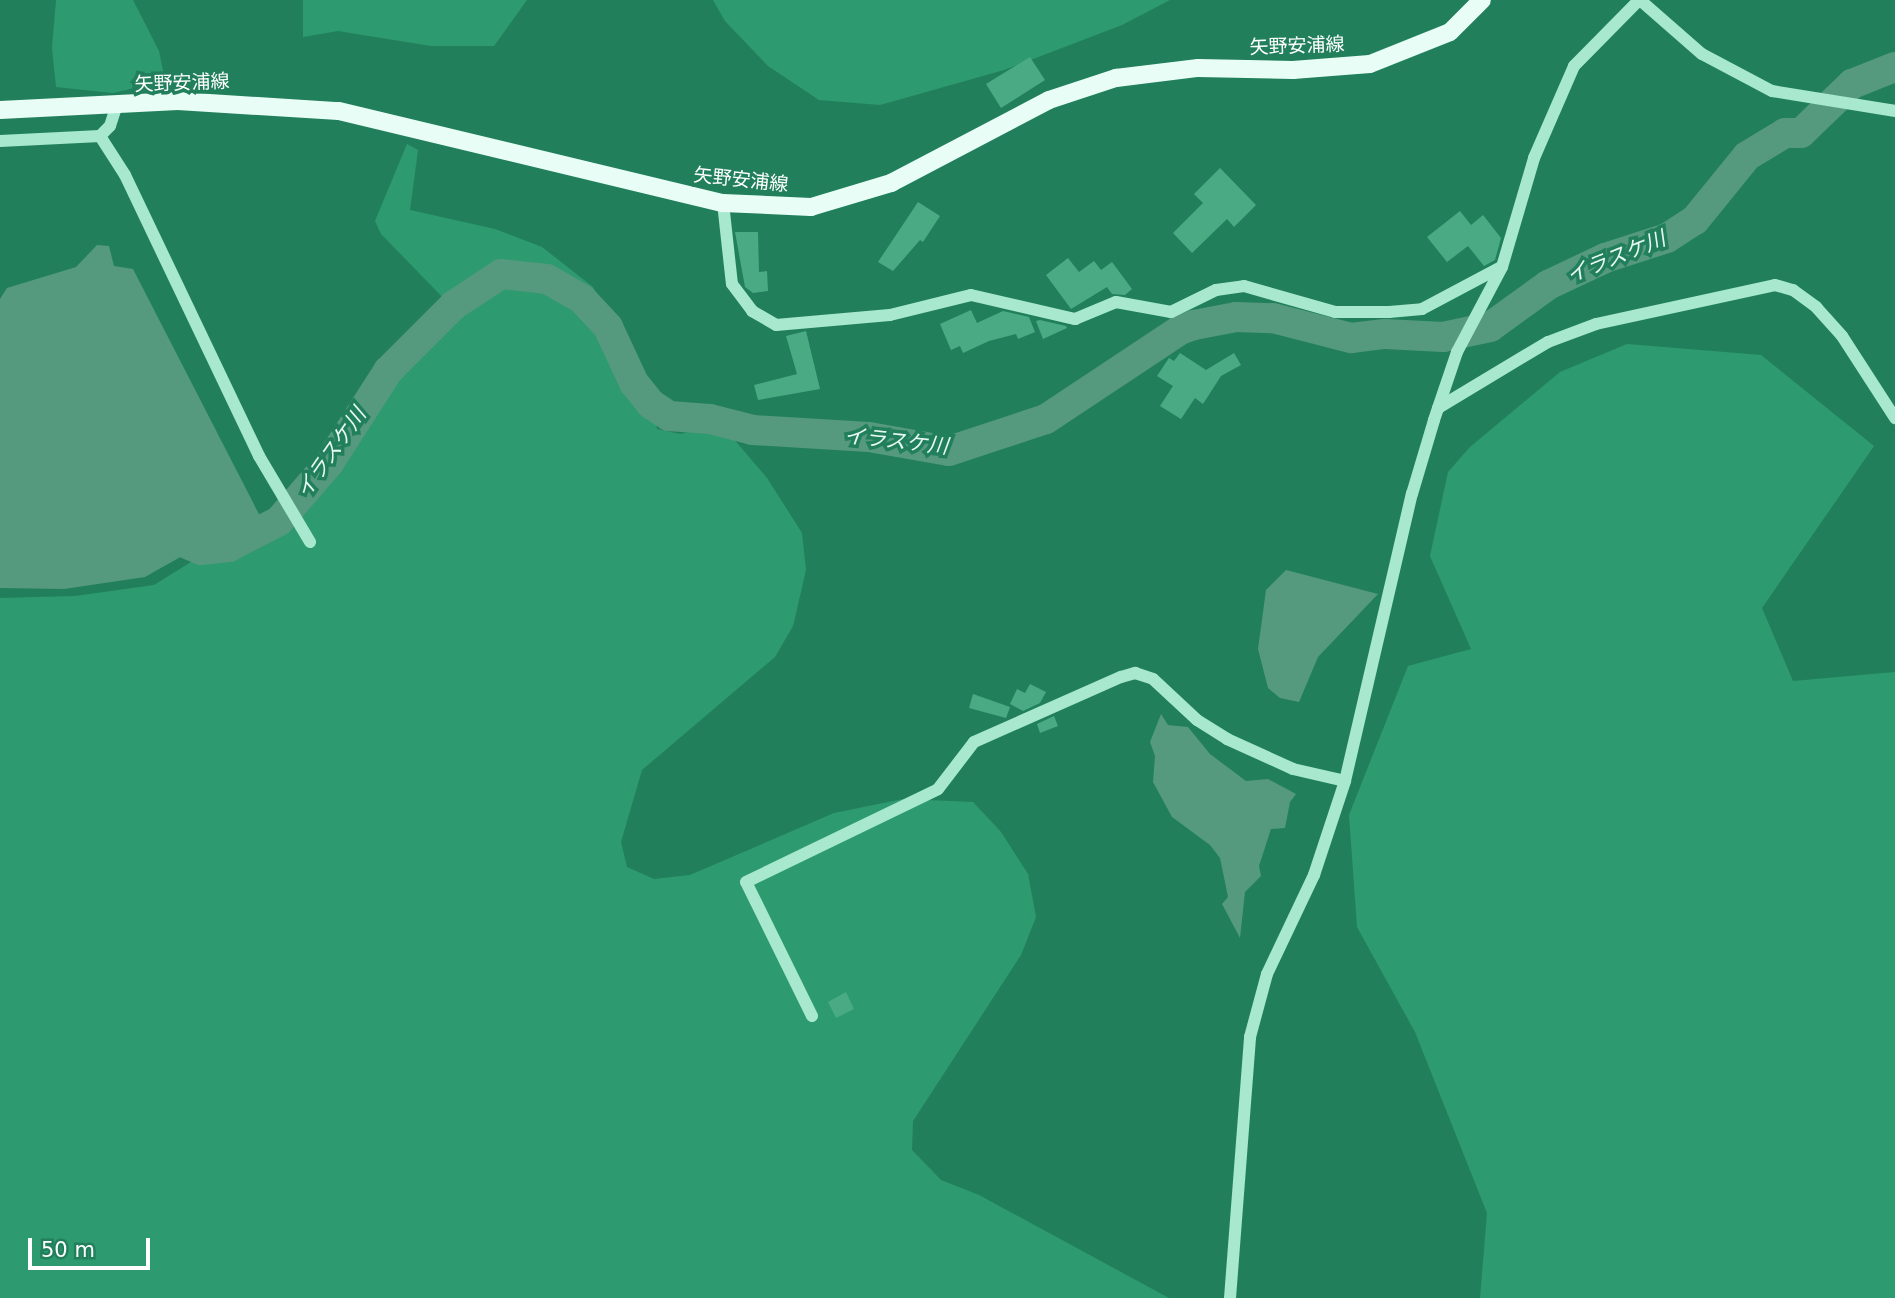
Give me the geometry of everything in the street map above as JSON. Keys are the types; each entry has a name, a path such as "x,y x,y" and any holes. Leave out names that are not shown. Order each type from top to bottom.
{"main road":[{"name":"矢野安浦線","path":"0,110 243,102 339,111 723,203 811,207 849,199 891,183 1049,100 1116,78 1198,68 1293,70 1370,64 1450,32 1482,0"}],"street":[{"path":"1230,1298 1250,1037 1268,974 1314,875 1345,781 1412,494 1438,408 1457,352 1502,267 1534,158 1574,65 1640,0 1702,54 1772,91 1895,111"},
{"path":"0,141 100,136 110,126 116,107"},
{"path":"100,136 125,175 259,456 310,542"},
{"path":"723,203 732,284 751,311 776,325 890,314 971,295 1076,319 1116,302 1171,312 1216,290 1244,286 1335,312 1389,312 1422,309 1502,267"},
{"path":"1438,408 1548,342 1596,324 1775,285 1793,290 1825,317 1895,418"},
{"path":"812,1016 746,881 938,789 974,742 1121,677 1135,673 1153,679 1197,720 1227,739 1293,769 1345,781"}],"shaded area":[{"path":"56,0 133,0 159,51 165,81 113,93 56,87 52,48"},
{"path":"303,0 527,0 494,46 431,46 338,31 303,37"},
{"path":"713,0 1170,0 1122,25 1004,70 880,105 819,100 768,66 725,21"},
{"path":"407,144 418,150 410,210 495,229 542,247 593,287 650,393 657,429 680,434 707,428 726,430 767,478 802,533 806,570 793,626 775,657 642,770 621,842 627,867 654,879 690,875 834,813 903,799 973,802 1001,832 1028,874 1036,917 1021,955 913,1121 912,1150 941,1180 979,1195 1169,1298 0,1298 0,598 75,596 154,585 199,557 240,547 274,530 307,499 414,350 454,309 381,234 375,221"},
{"path":"97,245 109,246 114,266 133,269 262,520 207,542 145,577 64,589 0,588 0,299 7,288 76,267"},
{"path":"1627,344 1761,355 1874,446 1762,608 1793,681 1895,672 1895,1298 1480,1298 1487,1213 1415,1032 1357,927 1349,815 1408,666 1471,649 1430,556 1448,472 1470,447 1560,372"},
{"path":"1286,570 1378,594 1318,657 1299,702 1280,698 1268,688 1258,649 1266,590"},
{"path":"1161,714 1168,725 1188,727 1210,754 1246,781 1268,779 1296,794 1290,802 1285,828 1271,829 1259,866 1261,876 1245,892 1240,938 1222,904 1228,897 1220,858 1210,845 1172,817 1153,782 1155,756 1150,742"}],"building":[{"path":"1030,57 1045,80 1001,108 986,84"},
{"path":"1220,168 1256,205 1234,227 1227,219 1192,253 1173,233 1203,203 1194,194"},
{"path":"918,202 940,216 923,242 920,240 893,271 878,262"},
{"path":"1460,211 1471,225 1483,215 1501,238 1495,260 1484,266 1468,246 1447,262 1427,237"},
{"path":"735,232 758,232 759,272 767,271 768,291 753,293 745,287"},
{"path":"1068,258 1079,272 1094,261 1101,270 1112,262 1132,289 1125,295 1112,294 1107,287 1071,309 1046,275"},
{"path":"971,310 977,323 1003,311 1029,317 1035,332 1018,339 1016,334 989,341 963,353 960,346 951,350 940,324"},
{"path":"1036,321 1067,328 1043,339"},
{"path":"806,331 820,389 758,400 754,385 797,374 786,336"},
{"path":"1180,353 1206,370 1234,353 1241,365 1221,376 1203,404 1195,398 1181,419 1160,406 1173,386 1157,376 1169,358 1174,361"},
{"path":"1030,684 1046,692 1040,703 1023,711 1010,704 1017,689 1025,693"},
{"path":"973,694 1010,707 1006,718 969,708"},
{"path":"1054,716 1058,726 1040,733 1037,724"},
{"path":"846,992 854,1009 836,1018 828,1002"}],"waterway":[{"name":"イラスケ川","path":"161,533 201,550 229,547 279,521 329,463 388,371 454,305 501,274 547,279 582,299 608,327 634,383 651,404 669,416 710,419 753,430 869,437 949,451 1046,419 1180,330 1194,325 1236,317 1273,318 1351,338 1385,334 1443,337 1490,327 1548,285 1605,258 1667,238 1695,220 1747,156 1785,133 1801,133 1852,84 1895,67"}]}
